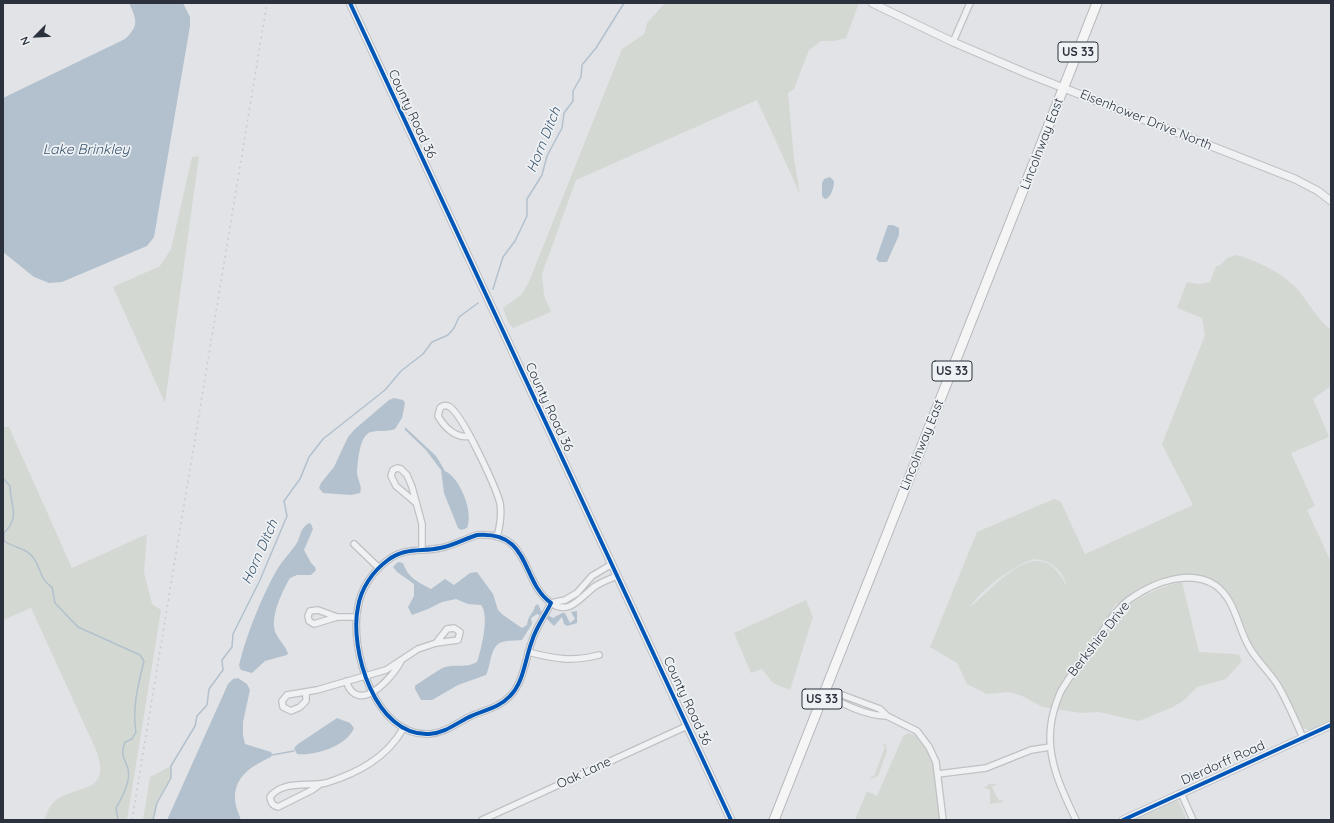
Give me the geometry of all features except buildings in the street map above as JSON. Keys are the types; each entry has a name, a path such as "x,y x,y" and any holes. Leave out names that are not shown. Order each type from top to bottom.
{"highway":[{"name":"Lincolnway East","path":"774,820 1097,3"}],"street":[{"name":"County Road 36","path":"350,3 731,820"},
{"name":"Eisenhower Drive North","path":"872,3 953,42 1064,88 1295,179 1318,191 1331,201"},
{"path":"953,42 970,3"},
{"path":"470,436 460,436 451,431 438,416 440,408 444,405 450,406 464,424 470,436 500,504 501,520 497,537"},
{"path":"415,502 396,486 391,476 393,470 397,468 401,469 407,475 415,502 423,531 422,549"},
{"path":"612,564 592,576 577,593 565,600 551,603 537,629 517,688 509,698 499,705 472,715 449,729 436,733 422,734 403,729 388,717 373,692 366,675 358,646 356,617 365,586 379,568 398,553 408,550 445,547 477,536 497,537 511,544 519,552 539,592 551,603 559,607 573,605 582,599 595,586 617,576"},
{"path":"354,544 379,568"},
{"name":"Berkshire Drive","path":"1076,820 1061,789 1050,747 1051,725 1060,693 1120,608 1132,597 1178,578 1191,577 1214,585 1225,594 1233,607 1248,644 1279,688 1303,738"},
{"path":"337,617 356,617"},
{"path":"306,692 386,670 411,652 436,643"},
{"path":"528,652 568,660 599,655"},
{"path":"346,681 350,689 357,695 373,692 395,672 401,660"},
{"path":"824,691 837,693 880,709 887,716 907,724 920,735 933,754 938,774 943,820"},
{"name":"Dierdorff Road","path":"1122,820 1331,725"},
{"name":"Oak Lane","path":"482,820 687,726"},
{"path":"319,784 312,790 278,807 270,801 270,797 278,790 308,783 319,784 339,778 379,758 392,746 403,729"},
{"path":"938,774 986,768 1027,751 1050,747"},
{"path":"1181,794 1193,820"}],"shaded area":[{"path":"665,3 859,3 846,38 834,41 821,41 809,50 794,89 788,93 794,159 800,194 757,100 576,180 542,274 544,295 551,312 513,328 509,324 503,308 521,295 528,284 622,49 644,34 647,23"},
{"path":"199,156 165,403 113,287 160,266 171,249 192,157"},
{"path":"1237,255 1254,261 1279,274 1294,285 1318,317 1331,330 1331,386 1313,399 1329,437 1291,453 1315,506 1307,510 1331,562 1331,722 1311,731 1303,728 1281,683 1253,648 1233,600 1227,592 1215,582 1199,576 1178,575 1168,578 1121,603 1116,604 1111,615 1091,643 1097,648 1116,621 1128,613 1127,608 1144,595 1169,585 1182,582 1199,652 1235,654 1239,655 1242,661 1226,679 1197,687 1183,701 1173,707 1139,721 1099,712 1081,713 1043,707 1020,695 1008,692 987,694 967,684 957,663 930,647 977,532 1054,499 1061,502 1085,554 1193,505 1162,444 1205,335 1202,318 1177,308 1187,282 1198,284 1210,282 1216,266 1219,266 1227,258","holes":["1034,559 1040,560 1056,567 1063,576 1067,587 1056,570 1044,562 1031,562 1018,567 1005,576 969,608 982,593 998,579 1025,562"]},
{"path":"3,427 9,427 72,568 147,534 144,572 152,604 161,610 127,820 44,820 50,807 55,801 63,796 90,786 96,781 100,775 100,764 96,750 31,608 3,620"},
{"path":"806,600 813,617 790,690 773,683 762,669 751,673 734,633"},
{"path":"908,733 918,737 925,746 930,757 937,784 940,820 855,820 867,791 877,796 903,736"},
{"path":"882,744 886,745 887,751 878,776 871,779 870,777 874,776 885,747"},
{"path":"171,766 171,778 157,803 153,820 143,820 150,777"},
{"path":"989,784 997,784 992,787 999,801 1003,799 1003,802 990,804 990,790 984,788"},
{"path":"1178,800 1187,820 1131,820"}],"water":[{"name":"Lake Brinkley","path":"129,3 183,3 190,17 190,26 154,237 147,246 62,282 49,283 34,277 3,252 3,98 125,39 135,26 134,14"},
{"path":"830,177 834,181 832,192 829,197 825,199 822,196 822,183 824,179"},
{"path":"888,225 893,225 899,228 899,235 887,262 879,262 876,259"},
{"path":"394,398 403,400 405,403 402,418 395,429 371,432 367,434 362,443 357,472 361,488 360,493 351,495 323,493 319,488 321,483 334,467 348,437 355,429 389,400"},
{"path":"405,427 436,456 445,471 456,481 464,496 469,513 467,528 461,530 458,528 444,493 441,470 426,450 405,430"},
{"path":"309,523 313,529 304,550 316,570 311,575 297,575 290,578 283,590 275,613 274,628 288,653 287,655 265,661 252,673 241,670 239,666 246,642 266,590 278,568 298,541 303,529"},
{"path":"398,562 403,563 414,579 431,589 445,579 454,585 470,573 477,572 493,594 498,610 522,628 527,625 535,606 538,604 541,611 553,618 565,613 570,623 575,619 571,612 577,611 577,623 567,626 564,624 562,617 554,626 547,619 537,614 531,618 532,624 522,640 502,642 495,647 486,675 458,685 432,700 421,700 415,686 445,667 469,665 477,662 484,633 484,610 481,605 468,604 456,599 442,602 412,615 408,607 414,596 414,584 397,572 393,567"},
{"path":"238,678 247,684 250,690 243,722 245,744 271,752 272,754 271,757 246,772 238,784 235,802 241,820 167,820 228,684 233,679"},
{"path":"337,718 350,723 354,728 345,740 338,745 321,751 297,754 294,748 298,744"}],"waterway":[{"name":"Horn Ditch","path":"493,289 503,257 515,241 527,216 527,199 542,175 547,156 562,128 564,113 573,101 573,91 581,77 582,65 596,48 624,3"},
{"name":"Horn Ditch","path":"153,820 157,803 171,778 171,766 195,726 197,716 207,705 209,689 223,670 222,660 232,647 233,634 260,580 287,516 284,501 300,479 309,457 323,439 385,390 401,371 423,354 432,342 448,335 454,328 459,317 478,303"},
{"path":"3,478 10,486 13,511 12,521 4,533 4,541 26,551 32,556 44,580 52,587 55,603 78,627 140,655 144,661 135,705 136,732 132,739 125,742 123,750 123,756 129,774 125,789 116,808 118,820"},
{"path":"272,755 294,751"}],"railway":[{"path":"132,820 267,3"}],"cycle path":[{"path":"350,3 731,820"},
{"path":"477,535 495,536 507,541 516,549 523,559 541,594 551,603 538,626 524,670 515,690 510,696 495,707 473,715 439,732 429,734 410,731 394,721 380,706 370,687 362,666 356,625 358,607 362,593 368,580 377,569 394,556 401,553 445,547 477,535"},
{"path":"1123,820 1331,725"}]}
